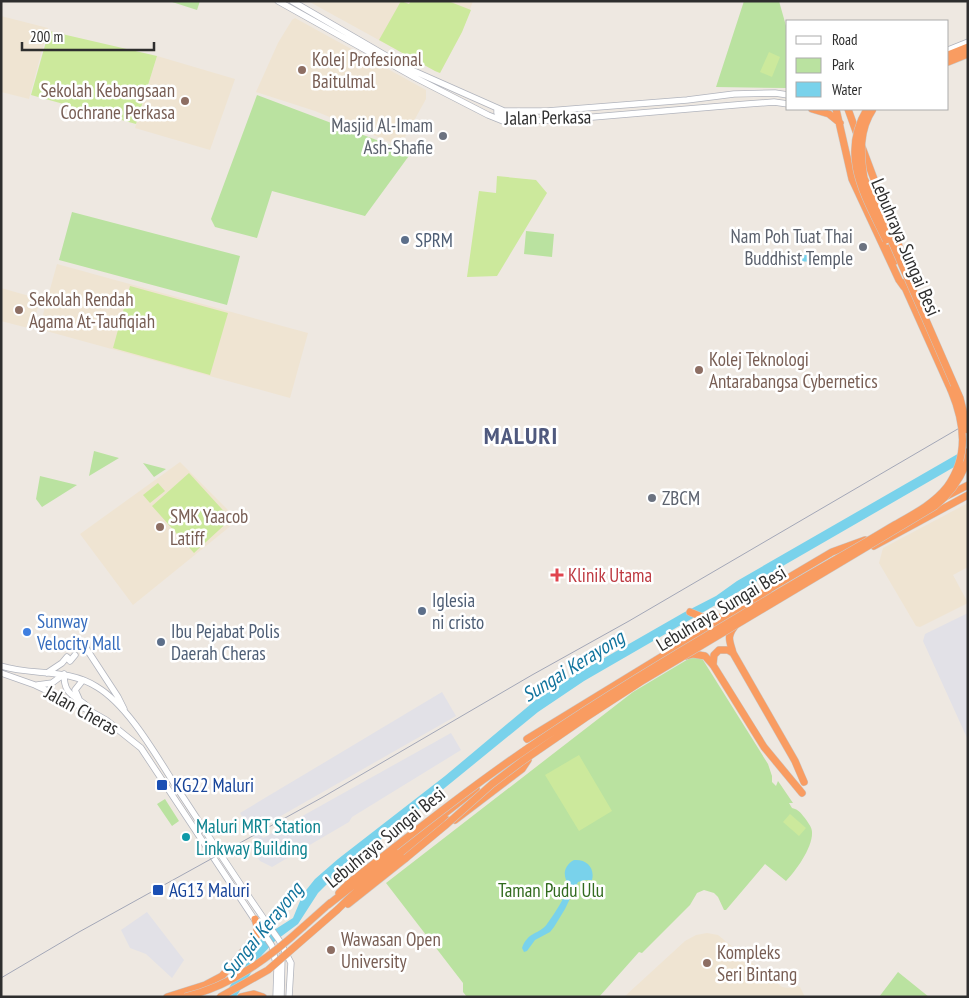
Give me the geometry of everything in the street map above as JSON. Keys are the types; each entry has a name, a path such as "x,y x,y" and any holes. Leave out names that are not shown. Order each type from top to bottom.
{"highway":[{"path":"949,55 968,47"},
{"path":"949,62 968,54"},
{"path":"815,110 829,114 841,124"},
{"path":"836,110 841,124 849,171 858,195 904,287"},
{"path":"848,110 910,274 910,280"},
{"name":"Lebuhraya Sungai Besi","path":"874,110 863,130 861,158 864,178 960,398 968,430"},
{"path":"852,119 858,113 867,112"},
{"name":"Lebuhraya Sungai Besi","path":"185,997 222,985 250,969 286,942 328,905 348,883 460,797 537,742 657,664 917,512 944,492 956,473 962,455 964,444 961,414 862,192 854,151 857,128 867,112"},
{"path":"849,171 850,162 858,157 867,162"},
{"name":"Lebuhraya Sungai Besi","path":"220,997 268,970 337,910 351,902 447,824 492,784 548,742 642,681 936,506 946,498 957,484 966,464 968,452"},
{"path":"527,740 666,654 867,539 968,485"},
{"path":"328,905 528,760 676,659 838,566 968,495"},
{"path":"690,612 715,619 747,604 832,552 867,539"},
{"path":"736,624 730,633 729,639 733,653 795,761 804,782"},
{"path":"713,666 714,655 719,650 724,649 733,653"},
{"path":"676,659 693,654 705,656 764,747 802,793"},
{"path":"337,910 367,882 535,739 574,711"},
{"path":"412,850 503,785 522,769 528,760"},
{"path":"167,997 205,985 222,976 257,935 258,926 255,919"},
{"path":"241,997 250,994 259,994 263,997"}],"main road":[{"name":"Jalan Perkasa","path":"278,1 375,57 479,111 503,120 558,120 774,102 786,104"},
{"name":"Jalan Perkasa","path":"292,1 407,68 497,109 508,111 547,111 687,100 734,94 786,95"},
{"path":"949,50 968,42"},
{"path":"497,109 499,115 520,120"},
{"path":"84,646 118,696 126,714"},
{"path":"47,673 62,663 67,657 70,661 75,655"},
{"name":"Jalan Cheras","path":"1,666 17,670 64,674 83,680 98,687 126,714 153,750 280,941 291,963 288,997"},
{"name":"Jalan Cheras","path":"1,673 35,685 90,711 106,720 141,748 272,946 280,963 276,997"},
{"path":"35,685 52,683 64,674"},
{"path":"64,674 67,692 81,701"},
{"path":"83,680 75,690 81,701 90,711"},
{"path":"280,941 292,944"},
{"path":"281,997 280,963 285,950"},
{"path":"280,963 291,963"}],"shaded area":[{"path":"308,1 473,1 462,32 440,73"},
{"path":"1,16 48,28 29,99 1,92"},
{"path":"295,18 426,90 426,99 400,146 315,111 256,92 278,43"},
{"name":"Sekolah Kebangsaan Cochrane Perkasa","path":"157,56 235,79 210,150 135,128"},
{"path":"57,264 308,333 290,398 39,329"},
{"name":"Sekolah Rendah Agama At-Taufiqiah","path":"1,288 40,299 32,329 1,321"},
{"name":"SMK Yaacob Latiff","path":"180,462 238,520 133,605 80,534"},
{"path":"968,503 968,567 953,575 968,603 920,627 916,626 879,563 883,548"},
{"path":"968,613 968,740 923,641 925,634"},
{"path":"442,692 456,716 258,829 263,838 451,733 461,750 352,817 349,822 272,867 260,861 249,845 256,841 240,813"},
{"path":"147,912 184,960 172,978 146,954 130,948 121,930"},
{"name":"Kompleks Seri Bintang","path":"707,933 718,935 782,987 789,988 795,985 800,987 805,997 624,997 685,941 696,935"}],"green space":[{"path":"169,1 200,1 197,10"},
{"path":"401,1 409,4 411,1 448,1 471,10 462,32 440,73 379,40"},
{"path":"744,1 779,1 786,26 786,88 716,87"},
{"path":"49,31 157,56 136,124 31,95"},
{"path":"769,52 780,57 772,77 760,72"},
{"path":"257,95 411,153 365,216 272,191 257,238 215,227 211,219"},
{"path":"497,176 536,180 547,193 497,276 467,277 479,191 496,193"},
{"path":"72,212 240,256 227,305 59,260"},
{"path":"526,231 554,234 552,257 524,254"},
{"path":"130,286 228,313 210,375 113,348"},
{"path":"94,451 119,458 89,476"},
{"path":"143,463 166,469 154,477"},
{"path":"189,473 231,519 194,553 152,506"},
{"path":"40,476 77,485 42,507 36,499"},
{"path":"158,483 165,491 150,503 143,495"},
{"name":"Taman Pudu Ulu","path":"690,658 700,658 703,660 768,764 772,782 776,786 778,781 793,803 789,803 792,808 800,812 807,820 812,832 812,838 799,865 786,881 765,864 726,910 724,910 714,893 704,890 697,893 690,905 642,953 639,952 599,997 467,997 463,992 463,983 386,883 633,692"},
{"path":"579,755 612,811 579,831 545,775"},
{"path":"165,799 179,821 172,826 157,804"},
{"path":"790,814 806,828 799,836 783,822"},
{"path":"898,972 929,997 879,997"}],"water":[{"path":"795,254 815,256 814,262 795,261"},
{"path":"968,448 968,459 584,681 538,712 342,869 318,893 298,924 275,941 262,955 236,997 223,997 263,937 293,918 303,894 315,879 445,776 537,699 552,688 716,596 737,581"},
{"path":"574,860 583,861 589,865 593,876 592,880 578,882 554,927 550,932 535,940 527,951 524,952 522,948 524,943 530,936 547,924 570,886 567,883 565,872 570,862"}],"tram line":[{"path":"1,978 79,932 323,797 968,423"}],"place":[{"name":"Kolej Profesional Baitulmal","path":"302,70"},
{"name":"Sekolah Kebangsaan Cochrane Perkasa","path":"185,101"},
{"name":"Masjid Al-Imam Ash-Shafie","path":"443,136"},
{"name":"SPRM","path":"405,240"},
{"name":"Nam Poh Tuat Thai Buddhist Temple","path":"863,247"},
{"name":"Sekolah Rendah Agama At-Taufiqiah","path":"19,310"},
{"name":"Kolej Teknologi Antarabangsa Cybernetics","path":"699,370"},
{"name":"ZBCM","path":"652,498"},
{"name":"SMK Yaacob Latiff","path":"160,527"},
{"name":"Klinik Utama","path":"557,575"},
{"name":"Iglesia ni cristo","path":"422,611"},
{"name":"Sunway Velocity Mall","path":"27,632"},
{"name":"Ibu Pejabat Polis Daerah Cheras","path":"161,642"},
{"name":"KG22 Maluri","path":"162,785"},
{"name":"Maluri MRT Station Linkway Building","path":"186,837"},
{"name":"AG13 Maluri","path":"158,890"},
{"name":"Wawasan Open University","path":"331,950"},
{"name":"Kompleks Seri Bintang","path":"707,963"}],"district":[{"name":"MALURI","path":"521,436"}],"water label":[{"name":"Sungai Kerayong","path":"573,666"},
{"name":"Sungai Kerayong","path":"262,930"}]}
